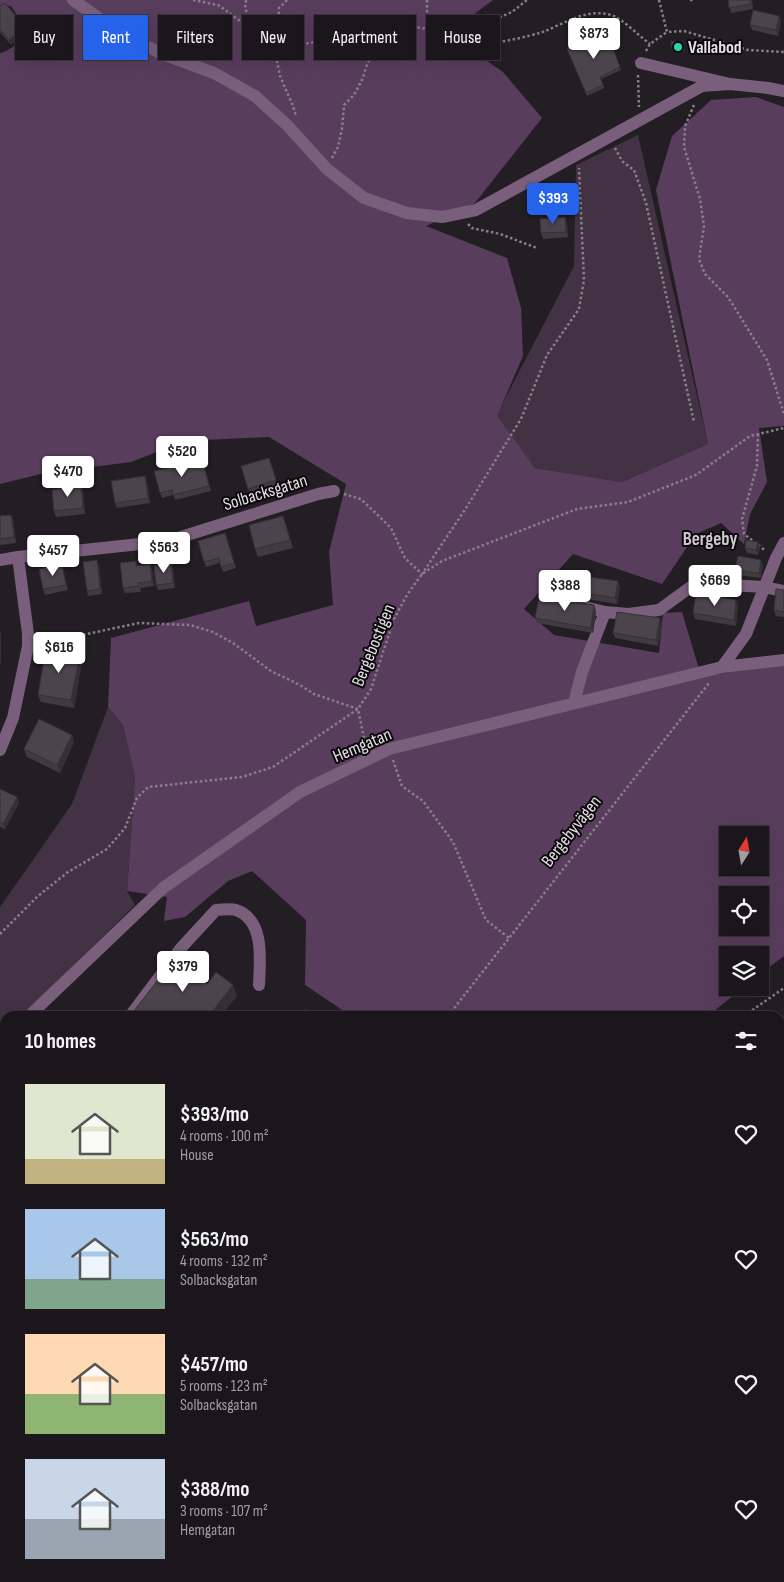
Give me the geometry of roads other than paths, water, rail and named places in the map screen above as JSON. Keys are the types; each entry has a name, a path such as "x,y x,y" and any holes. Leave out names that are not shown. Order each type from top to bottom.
{"street":[{"path":"73,0 120,32 160,53 214,73 255,96 287,125 327,168 364,198 407,213 442,217 476,210 702,86 730,84"},
{"path":"641,63 730,84 784,91"},
{"name":"Solbacksgatan","path":"0,560 168,541 318,494 334,492"},
{"path":"722,667 746,634 776,558 784,543"},
{"path":"0,750 13,718 28,646 18,557"},
{"path":"544,597 605,612 628,614 659,610 696,583 764,587 784,591"},
{"path":"574,703 582,672 605,612"},
{"name":"Hemgatan","path":"34,1011 163,888 300,792 389,749 722,667 784,660"},
{"path":"134,1011 181,948 216,910 234,909 249,917 256,929 260,958 259,985"}],"place":[{"name":"Vallabod","path":"678,47"}],"district":[{"name":"Bergeby","path":"710,538"}]}
